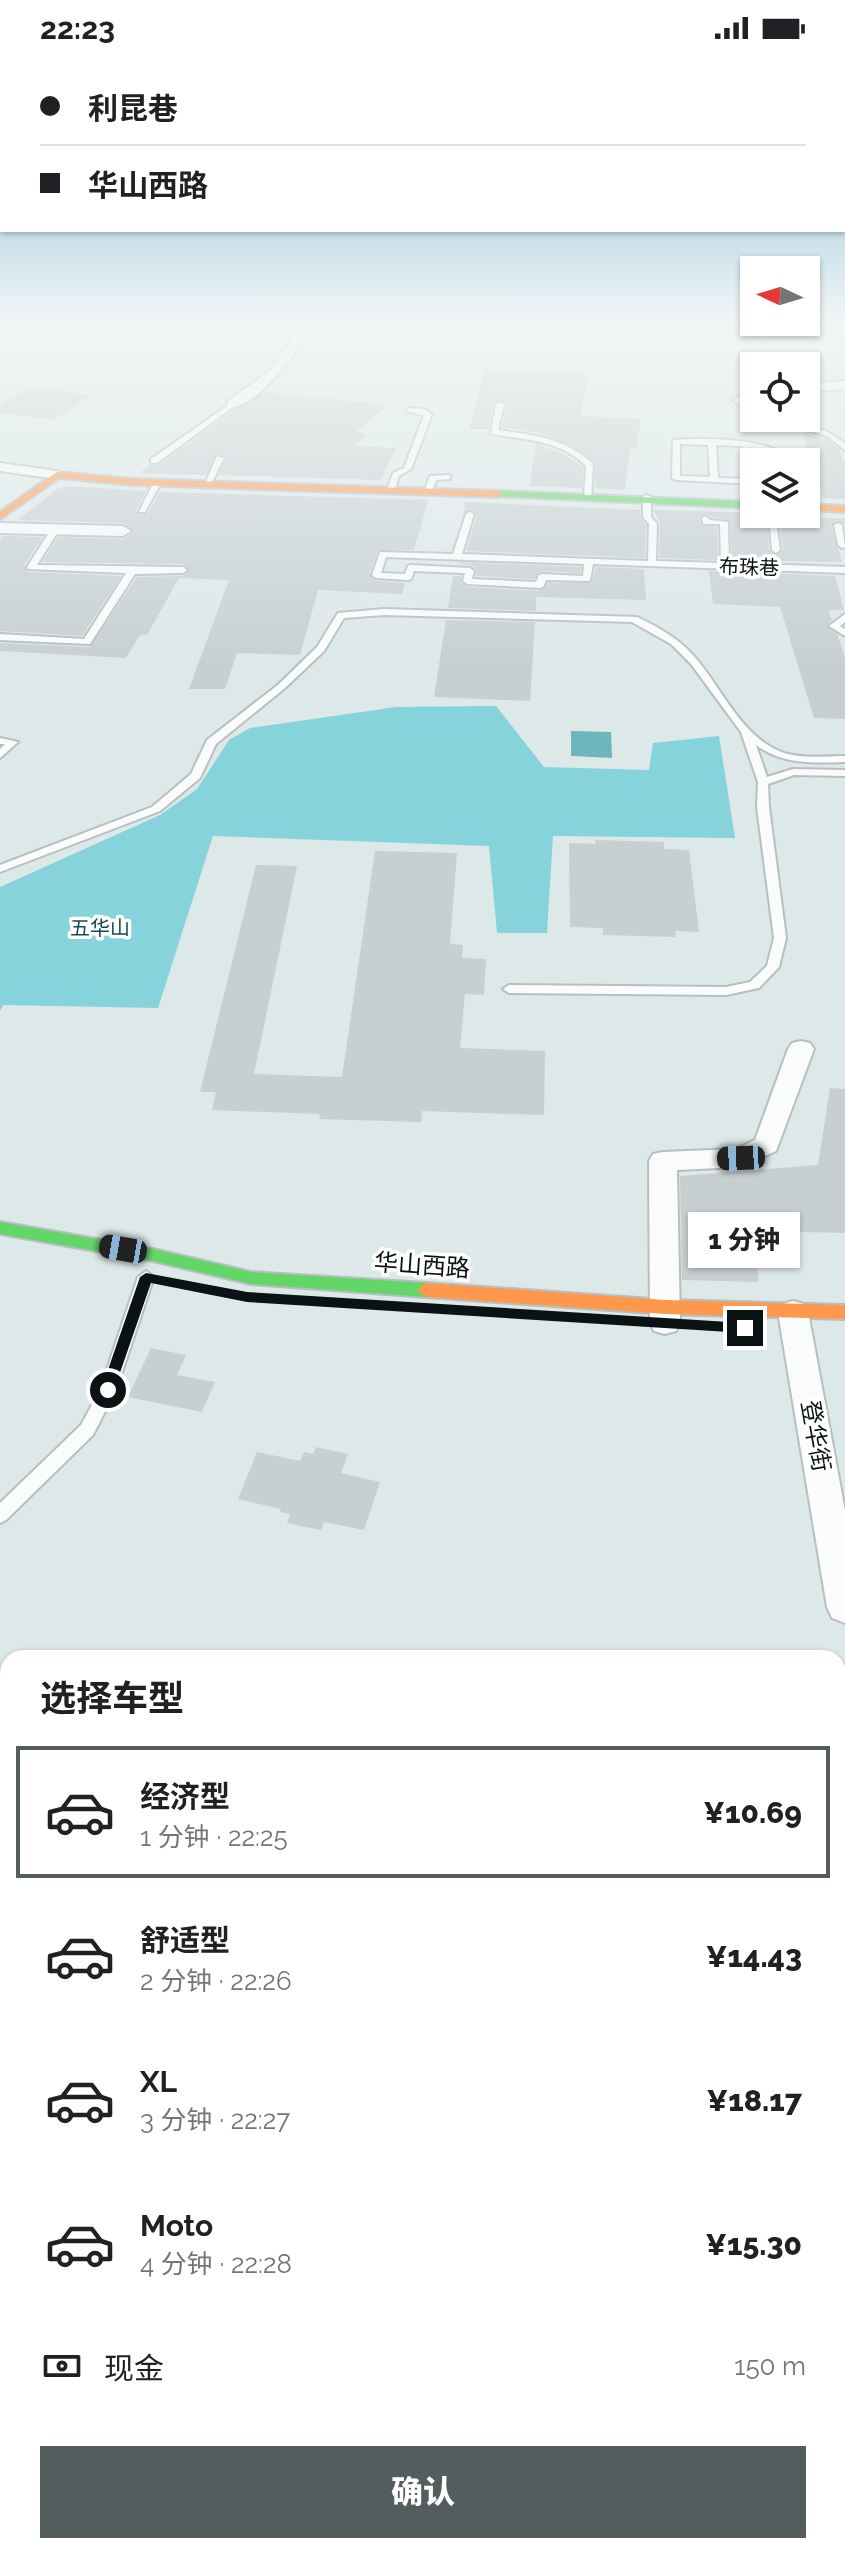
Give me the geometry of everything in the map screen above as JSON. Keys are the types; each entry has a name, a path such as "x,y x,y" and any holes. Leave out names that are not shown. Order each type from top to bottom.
{"street":[{"path":"0,467 57,475 291,491 429,490 475,497 647,499 705,510 740,506"},
{"path":"0,516 57,475"},
{"path":"0,528 123,531"},
{"path":"665,1315 663,1161 741,1158 766,1145 801,1049"},
{"name":"华山西路","path":"0,1228 153,1255 251,1278 791,1326 845,1312"},
{"name":"华山西路","path":"295,1300 665,1315 791,1326"},
{"name":"登华街","path":"791,1326 845,1607"}],"lane":[{"path":"154,461 191,435"},
{"path":"391,489 396,475 407,469 420,435"},
{"path":"513,435 546,439 581,457 590,466 588,498"},
{"path":"828,435 845,448"},
{"path":"740,480 676,478 676,442 746,444 765,448"},
{"path":"712,443 714,479"},
{"path":"746,444 747,448"},
{"path":"207,484 220,458"},
{"path":"429,490 433,478 447,477"},
{"path":"142,510 157,483"},
{"path":"647,499 647,517 653,524 652,563"},
{"path":"705,510 706,522 724,522 725,566"},
{"path":"828,510 842,545"},
{"path":"457,556 470,514"},
{"path":"773,528 776,550"},
{"path":"55,530 31,567 183,570"},
{"name":"布珠巷","path":"589,561 587,579 542,577 540,585 467,581 470,571 411,568 408,577 376,575 383,554 457,556 845,570"},
{"path":"0,637 87,642 132,571"},
{"path":"0,869 156,809 196,776 211,742 282,686 321,649 341,615 384,612 634,619 667,636 693,661 746,731 779,755 845,759"},
{"path":"845,617 834,626 845,633"},
{"path":"509,989 726,991 754,985 773,967 780,938 763,807 763,782 746,731"},
{"path":"0,741 13,742 0,755"},
{"path":"763,782 793,772 845,773"},
{"path":"0,1515 87,1430 108,1390 146,1277"}],"green space":[{"name":"五华山","path":"496,706 544,767 649,770 653,743 719,736 735,838 553,836 547,933 497,933 489,846 213,836 158,1008 3,1005 0,1011 0,887 160,815 197,789 229,740 250,728 396,707"}],"shaded area":[{"path":"571,731 611,732 612,758 571,756"}],"building":[{"path":"200,435 367,435 355,446 396,448 381,480 219,475 227,457 218,453 206,475 139,473 150,466 159,465"},
{"path":"542,435 638,435 636,448 630,447 625,490 595,488 595,462 573,446"},
{"path":"803,435 826,439 839,449 845,465 845,499 823,498 820,489 820,448 807,448"},
{"path":"536,444 564,454 583,467 582,488 529,486"},
{"path":"67,486 146,491 136,511 139,515 148,513 160,492 428,500 414,550 378,550 369,574 376,581 405,583 402,594 318,590 300,655 237,653 225,689 189,689 229,580 179,578 147,635 140,635 126,658 0,651 0,643 90,647 137,577 183,576 190,570 183,564 42,562 58,537 123,539 134,532 123,523 18,520 57,489"},
{"path":"465,502 640,510 641,519 646,525 645,558 466,551 477,515 471,509 464,513"},
{"path":"654,510 740,512 740,528 768,528 769,550 776,556 783,550 780,528 820,528 820,518 845,519 845,524 837,520 831,526 842,562 732,560 730,520 711,517 706,513 699,517 700,524 717,527 718,560 659,558 660,524"},
{"path":"4,536 43,537 24,565 28,572 121,576 82,636 0,631 0,540"},
{"path":"456,562 581,567 580,573 541,571 534,579 476,576 476,569 472,566"},
{"path":"596,567 644,569 646,600 536,597 536,611 448,608 453,576 461,576 461,583 467,587 540,591 548,583 592,583"},
{"path":"709,571 835,576 844,610 828,610 832,620 826,626 837,634 845,657 845,719 814,718 780,607 713,604"},
{"path":"446,620 535,622 530,701 434,697"},
{"path":"595,840 664,842 664,849 689,850 699,932 675,931 676,937 603,935 603,928 570,927 569,843 596,844"},
{"path":"375,851 457,853 450,944 463,945 462,958 486,959 484,995 465,994 460,1048 545,1051 544,1115 422,1111 421,1122 319,1119 320,1114 212,1110 216,1092 200,1092 256,865 297,866 254,1074 342,1077"},
{"path":"830,1088 845,1089 845,1233 753,1231 759,1282 682,1280 680,1176 818,1165"},
{"path":"151,1348 186,1355 177,1375 215,1382 202,1412 128,1397"},
{"path":"316,1447 348,1454 341,1473 380,1482 364,1530 324,1522 321,1530 287,1523 290,1514 280,1512 281,1509 238,1499 257,1452 300,1461 304,1452 313,1454"}],"traffic: fast":[{"path":"498,494 740,504"},
{"path":"0,1228 153,1255 251,1278 426,1290"}],"traffic: slow":[{"path":"0,516 57,475 134,482 498,494"},
{"path":"820,508 845,509"},
{"path":"426,1290 666,1307 845,1312"}],"route":[{"path":"108,1390 146,1277 247,1297 745,1328"}]}
